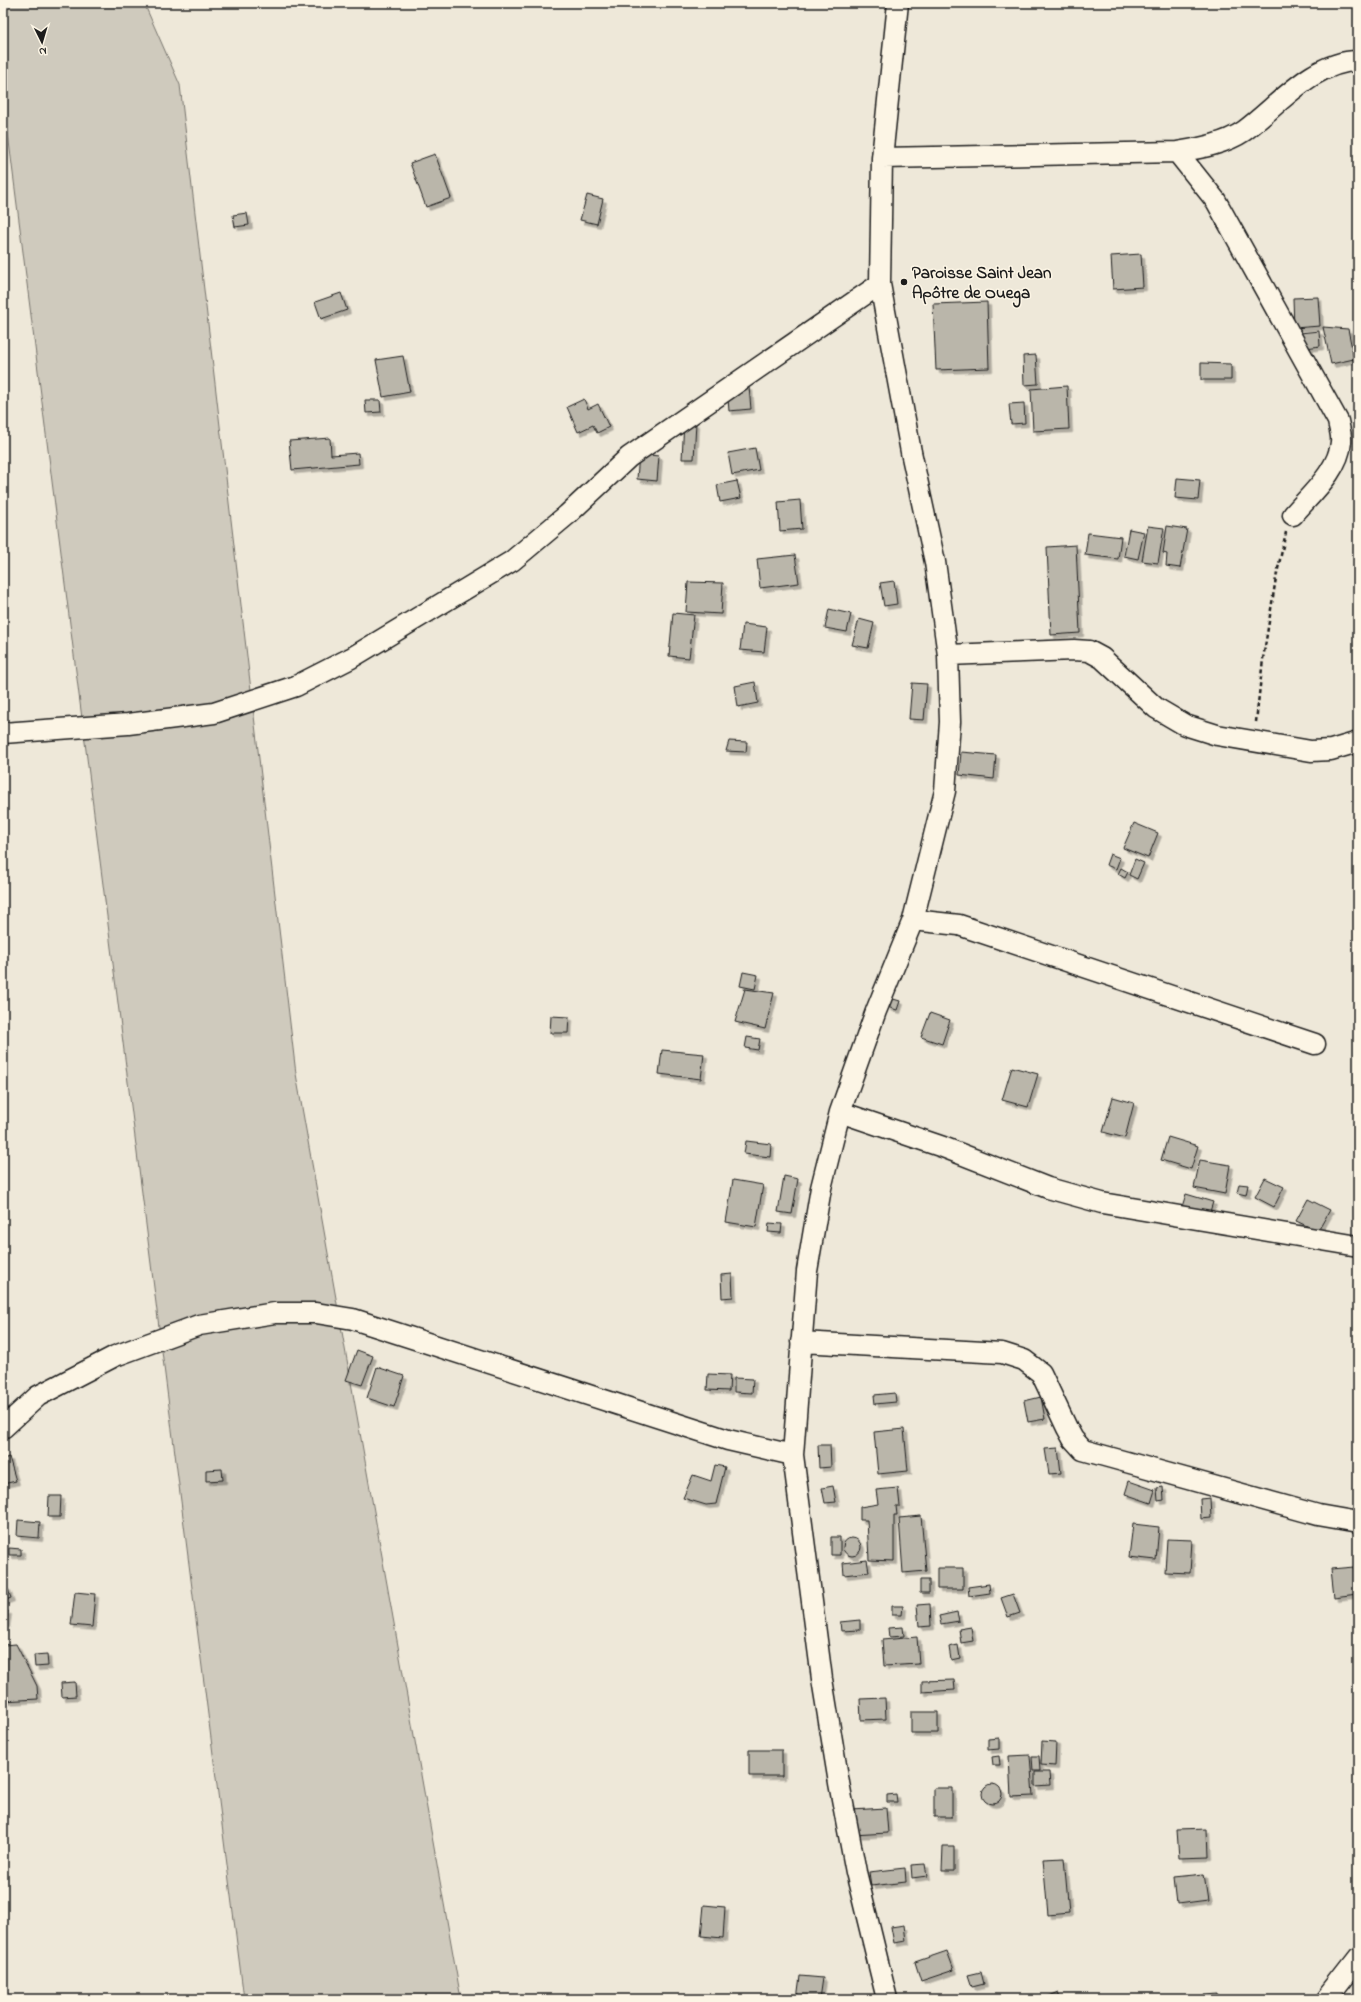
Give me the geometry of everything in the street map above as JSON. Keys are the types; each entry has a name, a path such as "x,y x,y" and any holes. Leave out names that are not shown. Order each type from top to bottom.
{"street":[{"path":"887,1999 856,1872 839,1783 822,1679 793,1455 807,1271 821,1188 840,1112 876,1011 913,920 945,791 950,722 948,655 935,562 911,452 880,284 882,158 898,3"},
{"path":"882,158 1177,152 1227,140 1244,131 1290,92 1326,69 1347,61 1358,61"},
{"path":"1177,152 1216,201 1338,421 1341,441 1339,456 1330,473 1293,515"},
{"path":"3,732 128,724 214,713 296,686 352,658 512,561 567,515 629,457 880,284"},
{"path":"948,655 1074,650 1088,651 1102,658 1156,708 1185,725 1217,735 1311,750 1331,750 1358,742"},
{"path":"913,920 959,925 1104,975 1233,1015 1315,1044"},
{"path":"840,1112 943,1147 1048,1188 1102,1203 1358,1246"},
{"path":"3,1428 38,1396 122,1354 199,1325 275,1313 316,1313 353,1320 728,1440 793,1455"},
{"path":"801,1342 1002,1353 1024,1360 1041,1372 1067,1428 1083,1450 1318,1514 1358,1522"},
{"path":"1326,1999 1358,1958"}],"path":[{"path":"1254,740 1263,659 1276,578 1284,535 1293,515"}],"shaded area":[{"path":"3,3 144,3 180,85 296,1074 461,1999 244,1999 3,94"}],"building":[{"path":"435,154 451,198 426,207 410,163"},
{"path":"587,195 603,199 597,224 580,220"},
{"path":"247,213 249,225 235,227 233,215"},
{"path":"1141,254 1143,287 1113,289 1111,256"},
{"path":"341,293 347,310 321,319 315,302"},
{"path":"1318,297 1320,326 1294,328 1293,298"},
{"path":"987,302 989,368 936,370 933,304"},
{"path":"1323,327 1348,329 1354,359 1331,364"},
{"path":"1319,331 1320,346 1306,348 1300,333"},
{"path":"1036,355 1038,384 1024,385 1023,356"},
{"path":"403,356 410,392 383,397 376,360"},
{"path":"1201,363 1231,364 1231,380 1201,380"},
{"path":"1067,386 1069,429 1033,431 1031,389"},
{"path":"749,387 751,409 729,411 728,399 739,388"},
{"path":"584,399 588,409 598,404 609,427 597,433 593,425 578,432 567,407"},
{"path":"365,400 380,400 381,412 366,413"},
{"path":"1024,403 1025,423 1011,424 1009,404"},
{"path":"684,422 696,423 694,459 682,459"},
{"path":"330,438 331,455 358,453 359,464 292,470 289,441"},
{"path":"755,448 759,470 732,475 728,453"},
{"path":"639,454 659,456 657,481 637,479"},
{"path":"1177,478 1200,480 1198,500 1175,498"},
{"path":"737,481 741,498 720,502 717,485"},
{"path":"800,500 802,529 780,531 778,502"},
{"path":"1148,526 1164,528 1158,563 1142,561"},
{"path":"1167,526 1187,529 1180,568 1166,566 1167,554 1163,553"},
{"path":"1129,529 1144,532 1138,559 1124,556"},
{"path":"1088,533 1121,537 1118,559 1085,555"},
{"path":"1076,545 1080,633 1051,635 1047,547"},
{"path":"795,555 799,583 760,588 757,559"},
{"path":"894,581 897,604 884,606 880,583"},
{"path":"688,582 723,583 721,614 686,612"},
{"path":"829,609 851,614 847,632 825,628"},
{"path":"673,613 694,615 689,658 669,656"},
{"path":"859,619 874,623 868,648 852,645"},
{"path":"743,624 767,627 764,652 740,650"},
{"path":"755,682 758,703 738,707 735,686"},
{"path":"912,683 927,684 924,720 909,719"},
{"path":"729,741 747,742 746,752 726,751"},
{"path":"961,752 996,755 994,779 959,775"},
{"path":"1134,823 1158,833 1148,858 1123,848"},
{"path":"1110,854 1120,858 1116,869 1106,865"},
{"path":"1135,859 1144,863 1137,879 1129,875"},
{"path":"1121,868 1128,872 1125,878 1118,874"},
{"path":"743,972 758,975 755,989 740,986"},
{"path":"745,989 774,993 765,1029 735,1022"},
{"path":"890,998 900,1001 897,1010 887,1007"},
{"path":"930,1013 950,1020 942,1044 921,1037"},
{"path":"551,1016 569,1017 568,1033 550,1033"},
{"path":"747,1037 760,1039 758,1050 745,1048"},
{"path":"662,1050 704,1054 701,1079 659,1074"},
{"path":"1012,1067 1038,1074 1028,1107 1002,1100"},
{"path":"1113,1097 1134,1103 1125,1138 1103,1132"},
{"path":"1168,1137 1198,1146 1191,1169 1161,1160"},
{"path":"746,1141 771,1144 770,1157 744,1154"},
{"path":"1200,1160 1230,1165 1225,1194 1194,1188"},
{"path":"784,1176 798,1179 792,1214 778,1212"},
{"path":"1265,1178 1284,1187 1274,1207 1255,1197"},
{"path":"733,1180 763,1185 756,1227 726,1222"},
{"path":"1239,1184 1248,1185 1246,1195 1237,1193"},
{"path":"1186,1194 1213,1202 1208,1218 1181,1210"},
{"path":"1308,1199 1330,1210 1318,1231 1296,1221"},
{"path":"769,1223 782,1224 781,1233 768,1232"},
{"path":"732,1274 733,1297 722,1298 721,1275"},
{"path":"357,1350 373,1356 362,1385 346,1380"},
{"path":"377,1367 404,1376 394,1407 367,1398"},
{"path":"708,1374 730,1375 729,1391 707,1390"},
{"path":"734,1378 753,1379 752,1393 734,1392"},
{"path":"895,1393 896,1402 875,1404 874,1395"},
{"path":"1041,1397 1045,1419 1028,1422 1024,1401"},
{"path":"904,1429 908,1471 878,1474 874,1432"},
{"path":"818,1445 830,1445 831,1467 819,1468"},
{"path":"1058,1448 1061,1473 1049,1474 1045,1449"},
{"path":"9,1457 16,1481 3,1484 3,1459"},
{"path":"715,1465 725,1467 716,1504 706,1505 683,1498 693,1475 711,1481"},
{"path":"222,1469 223,1480 206,1481 206,1470"},
{"path":"1129,1481 1155,1490 1151,1503 1125,1494"},
{"path":"833,1486 836,1502 825,1503 822,1488"},
{"path":"1163,1487 1164,1500 1158,1501 1157,1488"},
{"path":"898,1488 900,1506 896,1506 897,1515 894,1515 894,1561 869,1560 867,1520 860,1520 860,1507 878,1504 876,1490"},
{"path":"49,1496 61,1496 60,1517 48,1517"},
{"path":"1210,1498 1211,1518 1201,1519 1200,1499"},
{"path":"921,1516 926,1571 903,1573 899,1518"},
{"path":"18,1520 40,1522 39,1538 17,1536"},
{"path":"1133,1524 1159,1527 1156,1560 1129,1557"},
{"path":"831,1537 840,1537 840,1555 831,1555"},
{"path":"852,1538 859,1540 861,1547 859,1554 852,1556 845,1554 843,1547 845,1540"},
{"path":"1167,1539 1192,1540 1190,1573 1165,1572"},
{"path":"9,1548 21,1549 21,1555 9,1555"},
{"path":"867,1560 869,1572 844,1575 843,1563"},
{"path":"1354,1567 1357,1594 1334,1597 1331,1569"},
{"path":"937,1568 963,1568 963,1589 937,1589"},
{"path":"920,1580 929,1580 929,1593 920,1593"},
{"path":"989,1584 990,1593 969,1596 968,1587"},
{"path":"7,1587 11,1598 3,1601 3,1588"},
{"path":"75,1592 95,1594 92,1627 71,1625"},
{"path":"1013,1594 1020,1613 1008,1617 1001,1598"},
{"path":"930,1604 931,1626 919,1627 917,1605"},
{"path":"892,1606 903,1606 902,1615 892,1615"},
{"path":"3,1611 8,1611 6,1624 3,1624"},
{"path":"957,1612 959,1621 941,1624 939,1616"},
{"path":"860,1620 860,1630 841,1631 840,1622"},
{"path":"903,1627 904,1636 889,1637 888,1628"},
{"path":"971,1627 973,1641 961,1643 959,1629"},
{"path":"917,1637 919,1664 884,1666 882,1640"},
{"path":"16,1644 37,1686 38,1699 3,1701 3,1645"},
{"path":"958,1645 960,1658 951,1660 949,1647"},
{"path":"47,1654 48,1666 35,1667 34,1655"},
{"path":"954,1680 955,1690 922,1692 922,1681"},
{"path":"75,1682 76,1696 62,1697 61,1683"},
{"path":"885,1698 886,1719 861,1720 860,1699"},
{"path":"911,1712 938,1712 938,1733 911,1733"},
{"path":"999,1738 999,1749 988,1750 988,1739"},
{"path":"1042,1741 1056,1742 1055,1766 1041,1765"},
{"path":"749,1750 782,1750 782,1776 749,1776"},
{"path":"1030,1755 1033,1796 1011,1797 1009,1756"},
{"path":"999,1756 1000,1765 993,1765 992,1757"},
{"path":"1032,1756 1039,1756 1040,1771 1033,1771"},
{"path":"1035,1772 1049,1772 1050,1785 1035,1786"},
{"path":"992,1784 999,1787 1002,1794 999,1801 992,1804 985,1801 982,1794 985,1787"},
{"path":"934,1788 952,1788 952,1817 934,1817"},
{"path":"896,1794 897,1802 887,1802 887,1795"},
{"path":"886,1808 888,1833 852,1835 851,1810"},
{"path":"1207,1829 1208,1857 1179,1858 1177,1830"},
{"path":"943,1846 954,1846 954,1871 942,1871"},
{"path":"1064,1858 1069,1913 1048,1915 1043,1859"},
{"path":"925,1864 927,1876 912,1878 911,1865"},
{"path":"905,1868 906,1882 871,1886 869,1872"},
{"path":"1204,1874 1208,1900 1177,1904 1174,1877"},
{"path":"704,1905 725,1907 723,1938 701,1936"},
{"path":"904,1925 906,1941 894,1943 891,1927"},
{"path":"947,1951 954,1970 921,1981 915,1962"},
{"path":"981,1972 984,1984 972,1987 968,1975"},
{"path":"800,1976 823,1978 820,1999 797,1999"},
{"path":"1058,1992 1061,1999 1041,1999"},
{"path":"1218,1992 1218,1999 1204,1999 1204,1993"}],"place":[{"name":"Paroisse Saint Jean Apôtre de Ouega","path":"904,282"}]}
